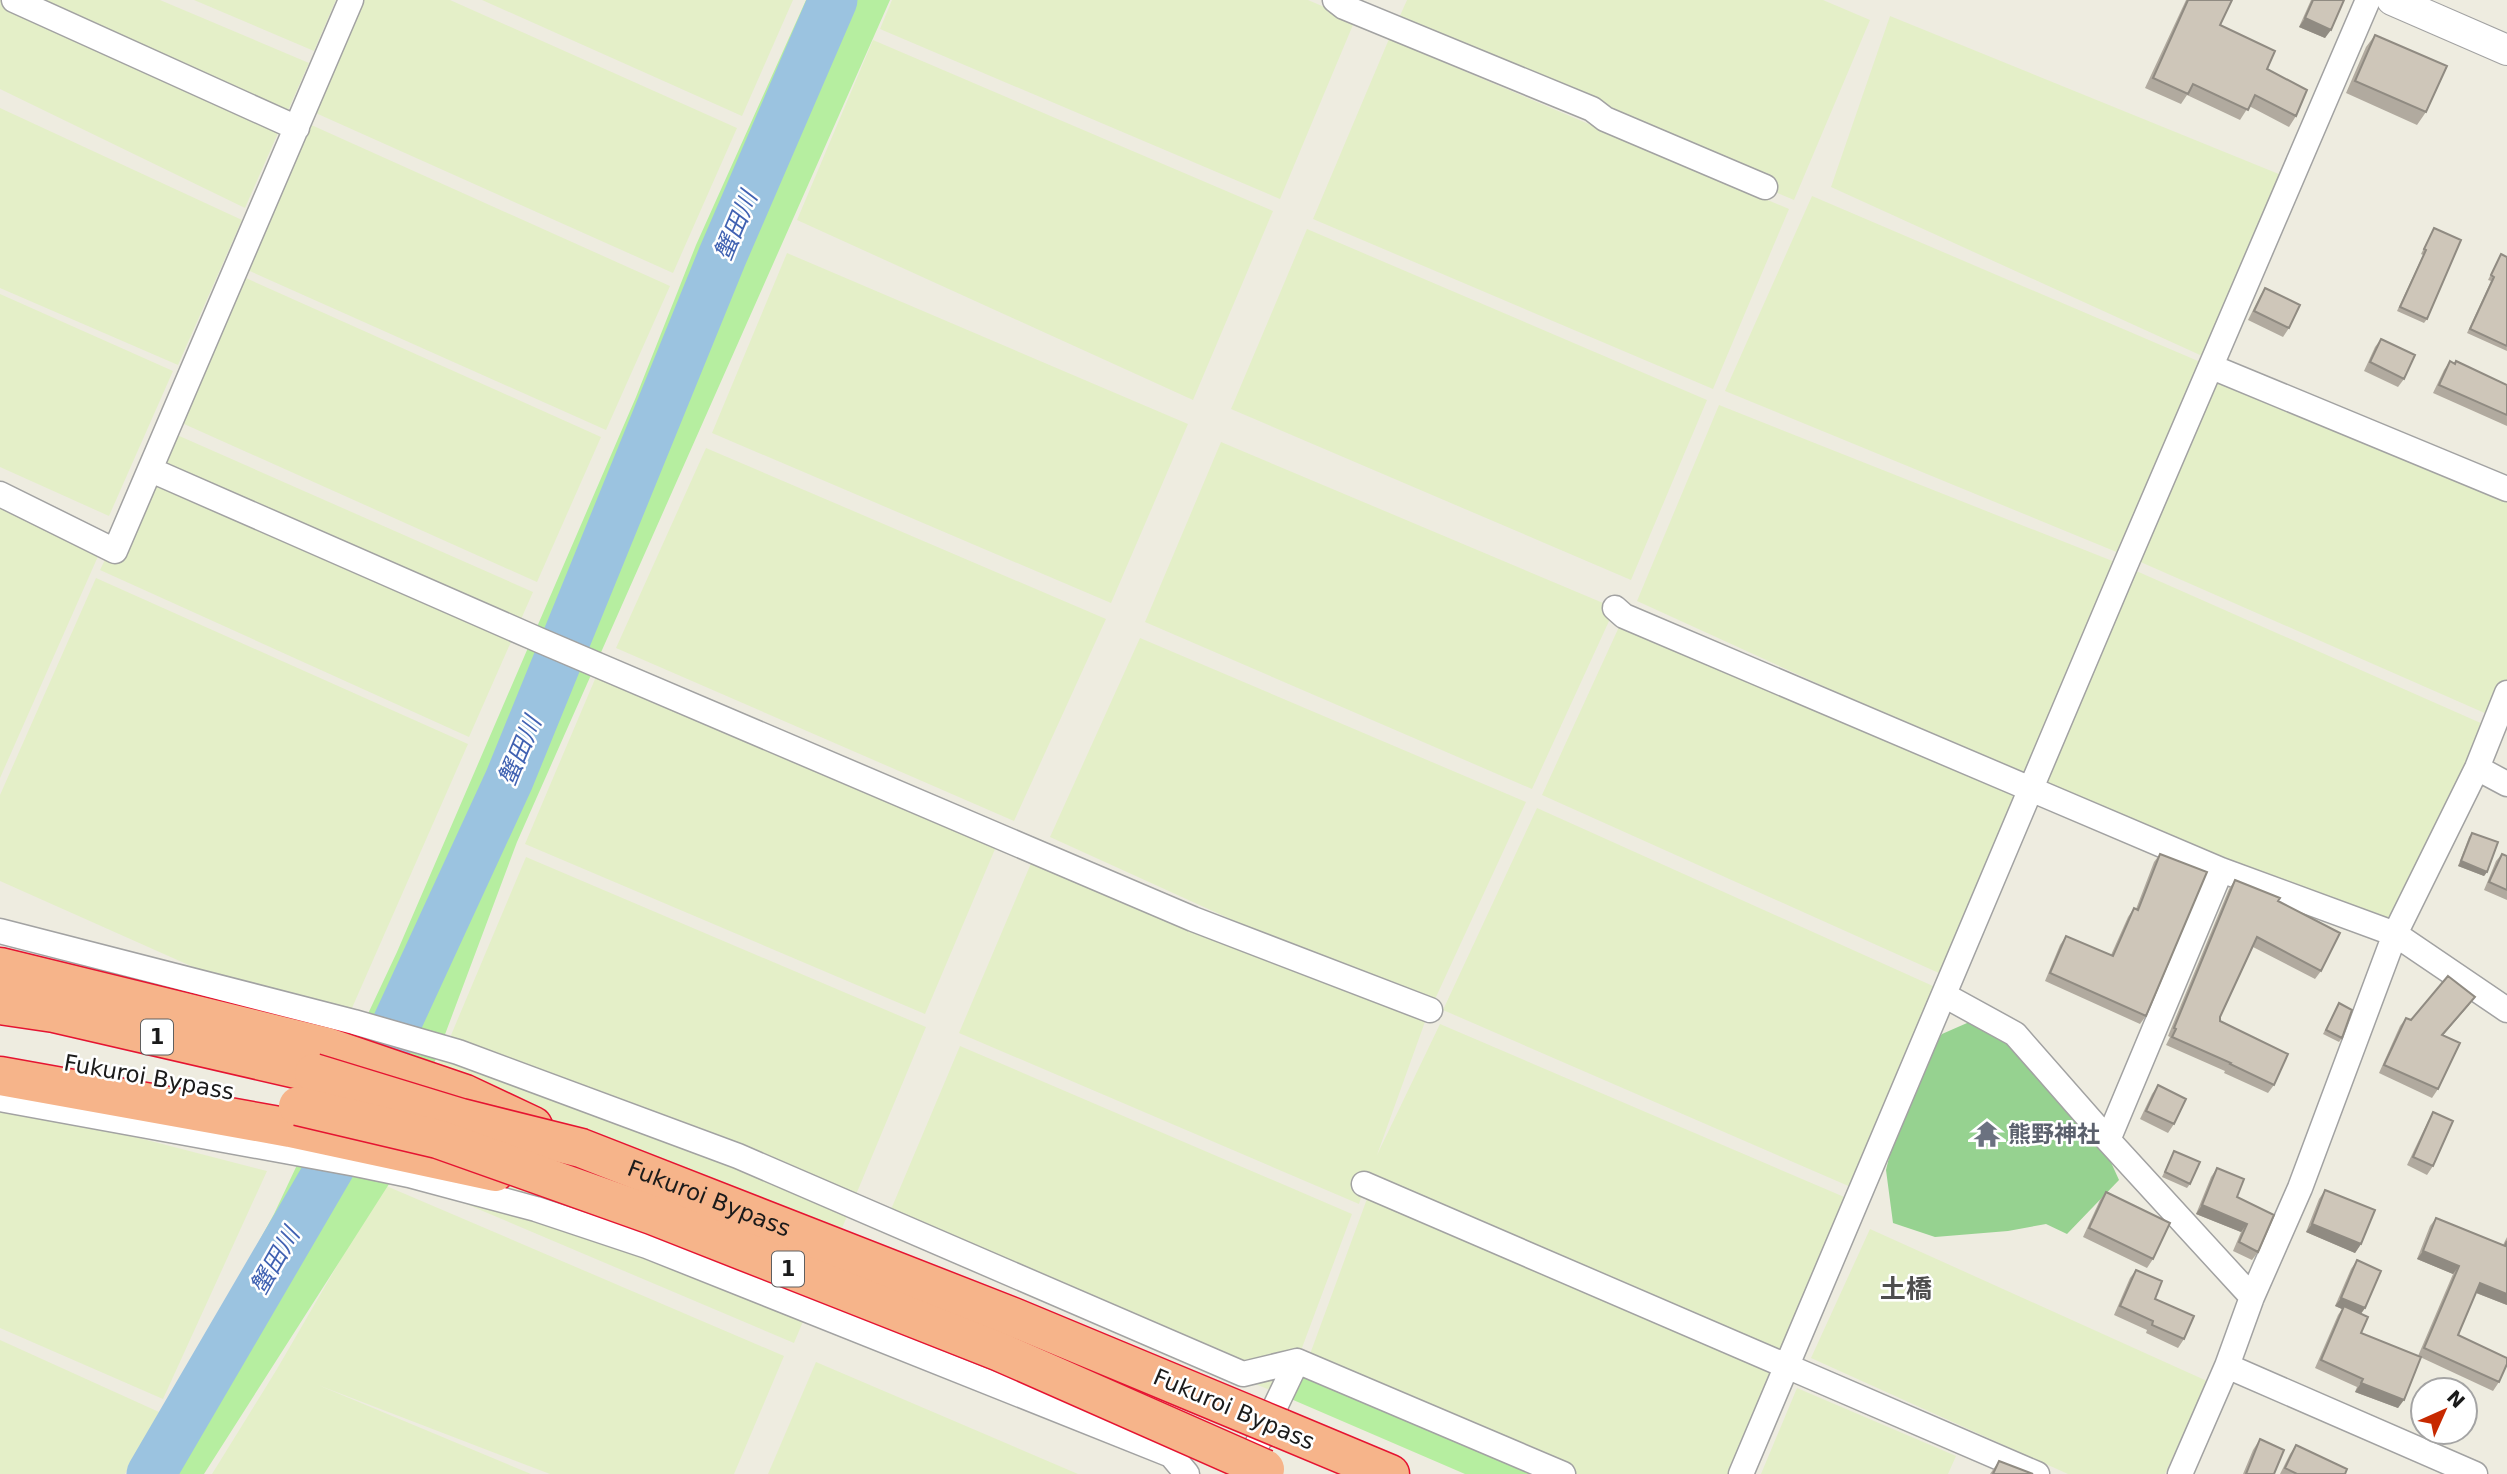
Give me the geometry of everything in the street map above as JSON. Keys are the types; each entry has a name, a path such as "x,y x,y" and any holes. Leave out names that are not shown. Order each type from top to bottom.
{"highway":[{"path":"0,967 306,1102"},
{"name":"Fukuroi Bypass","path":"0,1005 54,1013 306,1102 439,1139 652,1215 1000,1353 1262,1472"},
{"name":"Fukuroi Bypass","path":"0,1052 306,1102 461,1118 581,1148 1013,1317 1390,1474"},
{"path":"0,1076 306,1102"}],"street":[{"path":"14,0 298,128"},
{"path":"0,494 115,551 351,0"},
{"path":"1335,0 1344,7 1592,110 1765,187"},
{"path":"1741,1474 2368,0"},
{"path":"2392,0 2507,50"},
{"path":"2212,367 2507,489"},
{"path":"151,470 539,640 1193,919 1430,1010"},
{"path":"1615,608 1624,616 2221,870 2395,934 2507,1010"},
{"path":"2180,1474 2227,1366 2252,1297 2301,1188 2395,934 2477,768 2507,693"},
{"path":"2477,768 2507,784"},
{"path":"2108,1140 2221,870"},
{"path":"0,931 354,1021 458,1052 738,1156 1243,1374 1297,1361 1563,1474"},
{"path":"1944,995 2014,1034 2252,1297"},
{"path":"0,1099 306,1102 383,1171 409,1175 536,1209 647,1246 1171,1455 1187,1474"},
{"path":"1364,1184 2037,1474"},
{"path":"1262,1472 1297,1361"},
{"path":"2227,1366 2474,1474"}],"green space":[{"path":"0,0 160,0 309,63 245,208 0,89"},
{"path":"194,0 336,0 314,51"},
{"path":"347,0 450,0 737,128 673,273 300,106"},
{"path":"482,0 793,0 742,116"},
{"path":"806,0 890,0 517,842 389,1184 204,1474 132,1474 274,1214 397,952 636,397 696,245"},
{"path":"892,0 1308,0 1355,20 1280,199 880,29"},
{"path":"1407,0 1823,0 1870,20 1794,200 1394,29"},
{"path":"1890,16 2291,179 2211,360 1831,187"},
{"path":"1389,39 1789,209 1713,389 1313,219"},
{"path":"873,40 1273,211 1193,400 797,220"},
{"path":"0,108 242,220 178,365 0,288"},
{"path":"298,119 670,286 606,430 234,264"},
{"path":"1812,196 2212,367 2507,489 2507,693 2496,718 2136,560 1725,391"},
{"path":"1307,229 1707,400 1631,580 1231,409"},
{"path":"787,253 1188,424 1111,603 712,433"},
{"path":"228,270 601,437 537,582 164,415"},
{"path":"0,294 173,371 109,516 0,467"},
{"path":"1719,405 2125,566 2492,728 2395,934 2033,782 1637,601"},
{"path":"168,431 533,592 469,737 100,570"},
{"path":"1221,442 1615,608 1532,789 1145,622"},
{"path":"706,448 1106,619 1014,821 616,648"},
{"path":"0,494 103,545 0,778"},
{"path":"96,578 468,744 341,1033 0,881 0,795"},
{"path":"1624,616 2032,789 1950,978 1542,795"},
{"path":"1140,638 1526,802 1430,1010 1050,837"},
{"path":"601,665 1001,835 925,1014 525,844"},
{"path":"1537,808 1944,991 1860,1191 1443,1010"},
{"path":"1035,854 1426,1019 1377,1155 1440,1024 1856,1202 1741,1474 1564,1474 1306,1365 1371,1188 1365,1185 1359,1204 959,1033"},
{"path":"526,857 926,1027 794,1343 393,1173"},
{"path":"1983,1016 2100,1138 2119,1180 2067,1234 2046,1224 2008,1231 1935,1237 1893,1223 1886,1170 1907,1082 1942,1034"},
{"path":"960,1046 1352,1214 1284,1396 884,1226"},
{"path":"0,1102 267,1171 163,1399 0,1328"},
{"path":"384,1185 784,1356 734,1474 550,1474 318,1385 531,1474 212,1474 277,1369"},
{"path":"1870,1229 2207,1381 2165,1474 2068,1474 1811,1358"},
{"path":"0,1340 159,1412 125,1474 0,1474"},
{"path":"816,1362 1078,1474 768,1474"},
{"path":"1306,1365 1541,1474 1465,1474 1284,1396"},
{"path":"1797,1388 1956,1456 1948,1474 1761,1474"}],"building":[{"path":"2188,0 2232,0 2220,25 2275,51 2267,69 2307,90 2296,116 2255,95 2248,110 2193,84 2188,94 2153,78"},
{"path":"2313,0 2344,0 2331,30 2305,18"},
{"path":"2375,35 2447,66 2426,112 2355,81"},
{"path":"2434,228 2461,240 2427,319 2400,307"},
{"path":"2501,254 2507,257 2507,346 2470,329 2494,277 2491,275"},
{"path":"2265,288 2300,305 2289,328 2254,311"},
{"path":"2381,339 2415,355 2404,379 2370,362"},
{"path":"2450,361 2455,364 2456,361 2507,385 2507,415 2439,385"},
{"path":"2472,833 2498,842 2487,872 2461,861"},
{"path":"2160,854 2207,872 2146,1016 2050,973 2066,936 2113,956 2134,908 2138,910"},
{"path":"2502,854 2507,856 2507,890 2489,882"},
{"path":"2235,880 2280,898 2278,901 2340,933 2321,971 2257,937 2220,1017 2220,1021 2288,1054 2274,1085 2172,1037"},
{"path":"2448,976 2475,997 2442,1035 2460,1043 2438,1089 2384,1065 2406,1018 2411,1020"},
{"path":"2339,1003 2352,1010 2342,1038 2326,1030"},
{"path":"2158,1085 2186,1099 2174,1124 2146,1111"},
{"path":"2433,1112 2453,1121 2433,1166 2413,1157"},
{"path":"2174,1151 2200,1162 2190,1184 2165,1172"},
{"path":"2217,1168 2244,1179 2237,1197 2274,1215 2258,1252 2239,1242 2247,1224 2202,1205"},
{"path":"2325,1190 2375,1210 2361,1244 2312,1224"},
{"path":"2106,1192 2170,1223 2153,1259 2089,1228"},
{"path":"2436,1218 2505,1246 2507,1241 2507,1294 2480,1283 2458,1335 2507,1358 2499,1382 2424,1348 2459,1266 2423,1251"},
{"path":"2357,1260 2381,1271 2365,1308 2341,1298"},
{"path":"2136,1270 2162,1281 2155,1299 2194,1316 2184,1339 2152,1325 2153,1321 2120,1306"},
{"path":"2344,1306 2368,1317 2361,1333 2421,1357 2413,1376 2409,1376 2409,1387 2404,1400 2361,1383 2363,1379 2321,1360"},
{"path":"2260,1439 2284,1450 2274,1474 2246,1474"},
{"path":"2296,1445 2347,1469 2345,1474 2297,1474 2285,1468"},
{"path":"1999,1461 2033,1474 1993,1474"}],"waterway":[{"name":"蟹田川","path":"151,1474 332,1164 509,780 722,257 833,0"}],"place":[{"name":"熊野神社","path":"1987,1134"}],"district":[{"name":"土橋","path":"1906,1289"}]}
